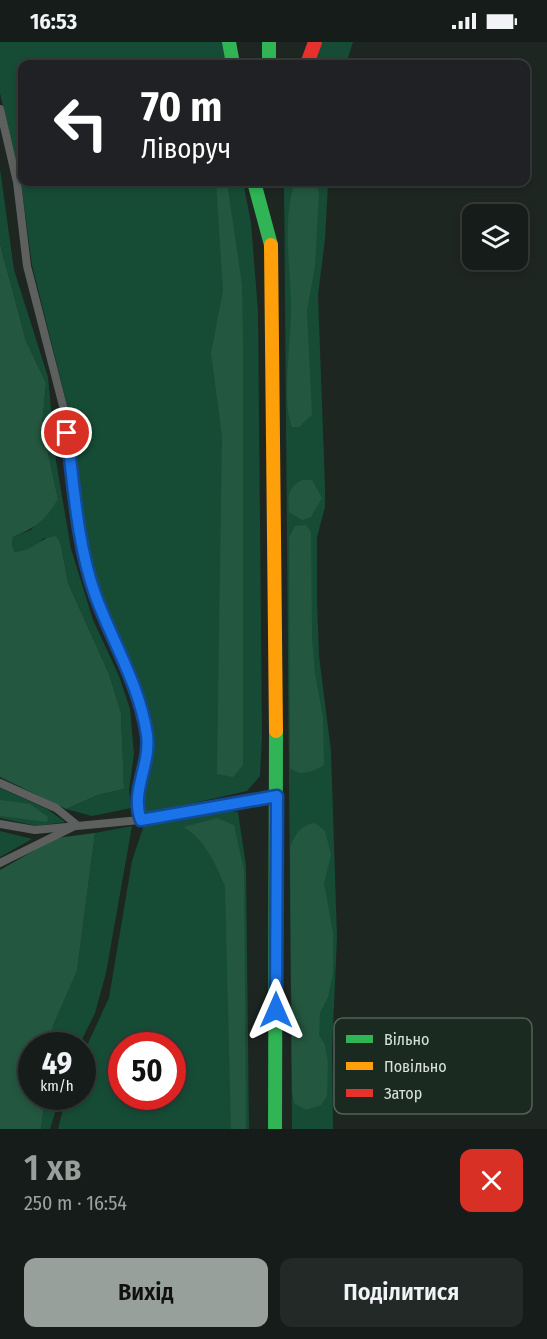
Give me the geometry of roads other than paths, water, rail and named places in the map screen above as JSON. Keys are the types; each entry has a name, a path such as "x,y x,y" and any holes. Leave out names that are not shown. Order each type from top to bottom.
{"main road":[{"path":"229,42 232,60"},
{"path":"269,42 269,60"},
{"path":"308,60 315,42"},
{"path":"255,186 271,245"},
{"path":"273,197 271,245 277,796 275,1129"}],"lane":[{"path":"0,109 16,182 27,266 64,410 85,558 105,619 128,671 147,736 148,756 137,792 137,810 141,820"},
{"path":"0,783 56,808 76,825"},
{"path":"0,824 35,830 141,820 277,796"},
{"path":"0,863 76,825"}]}
